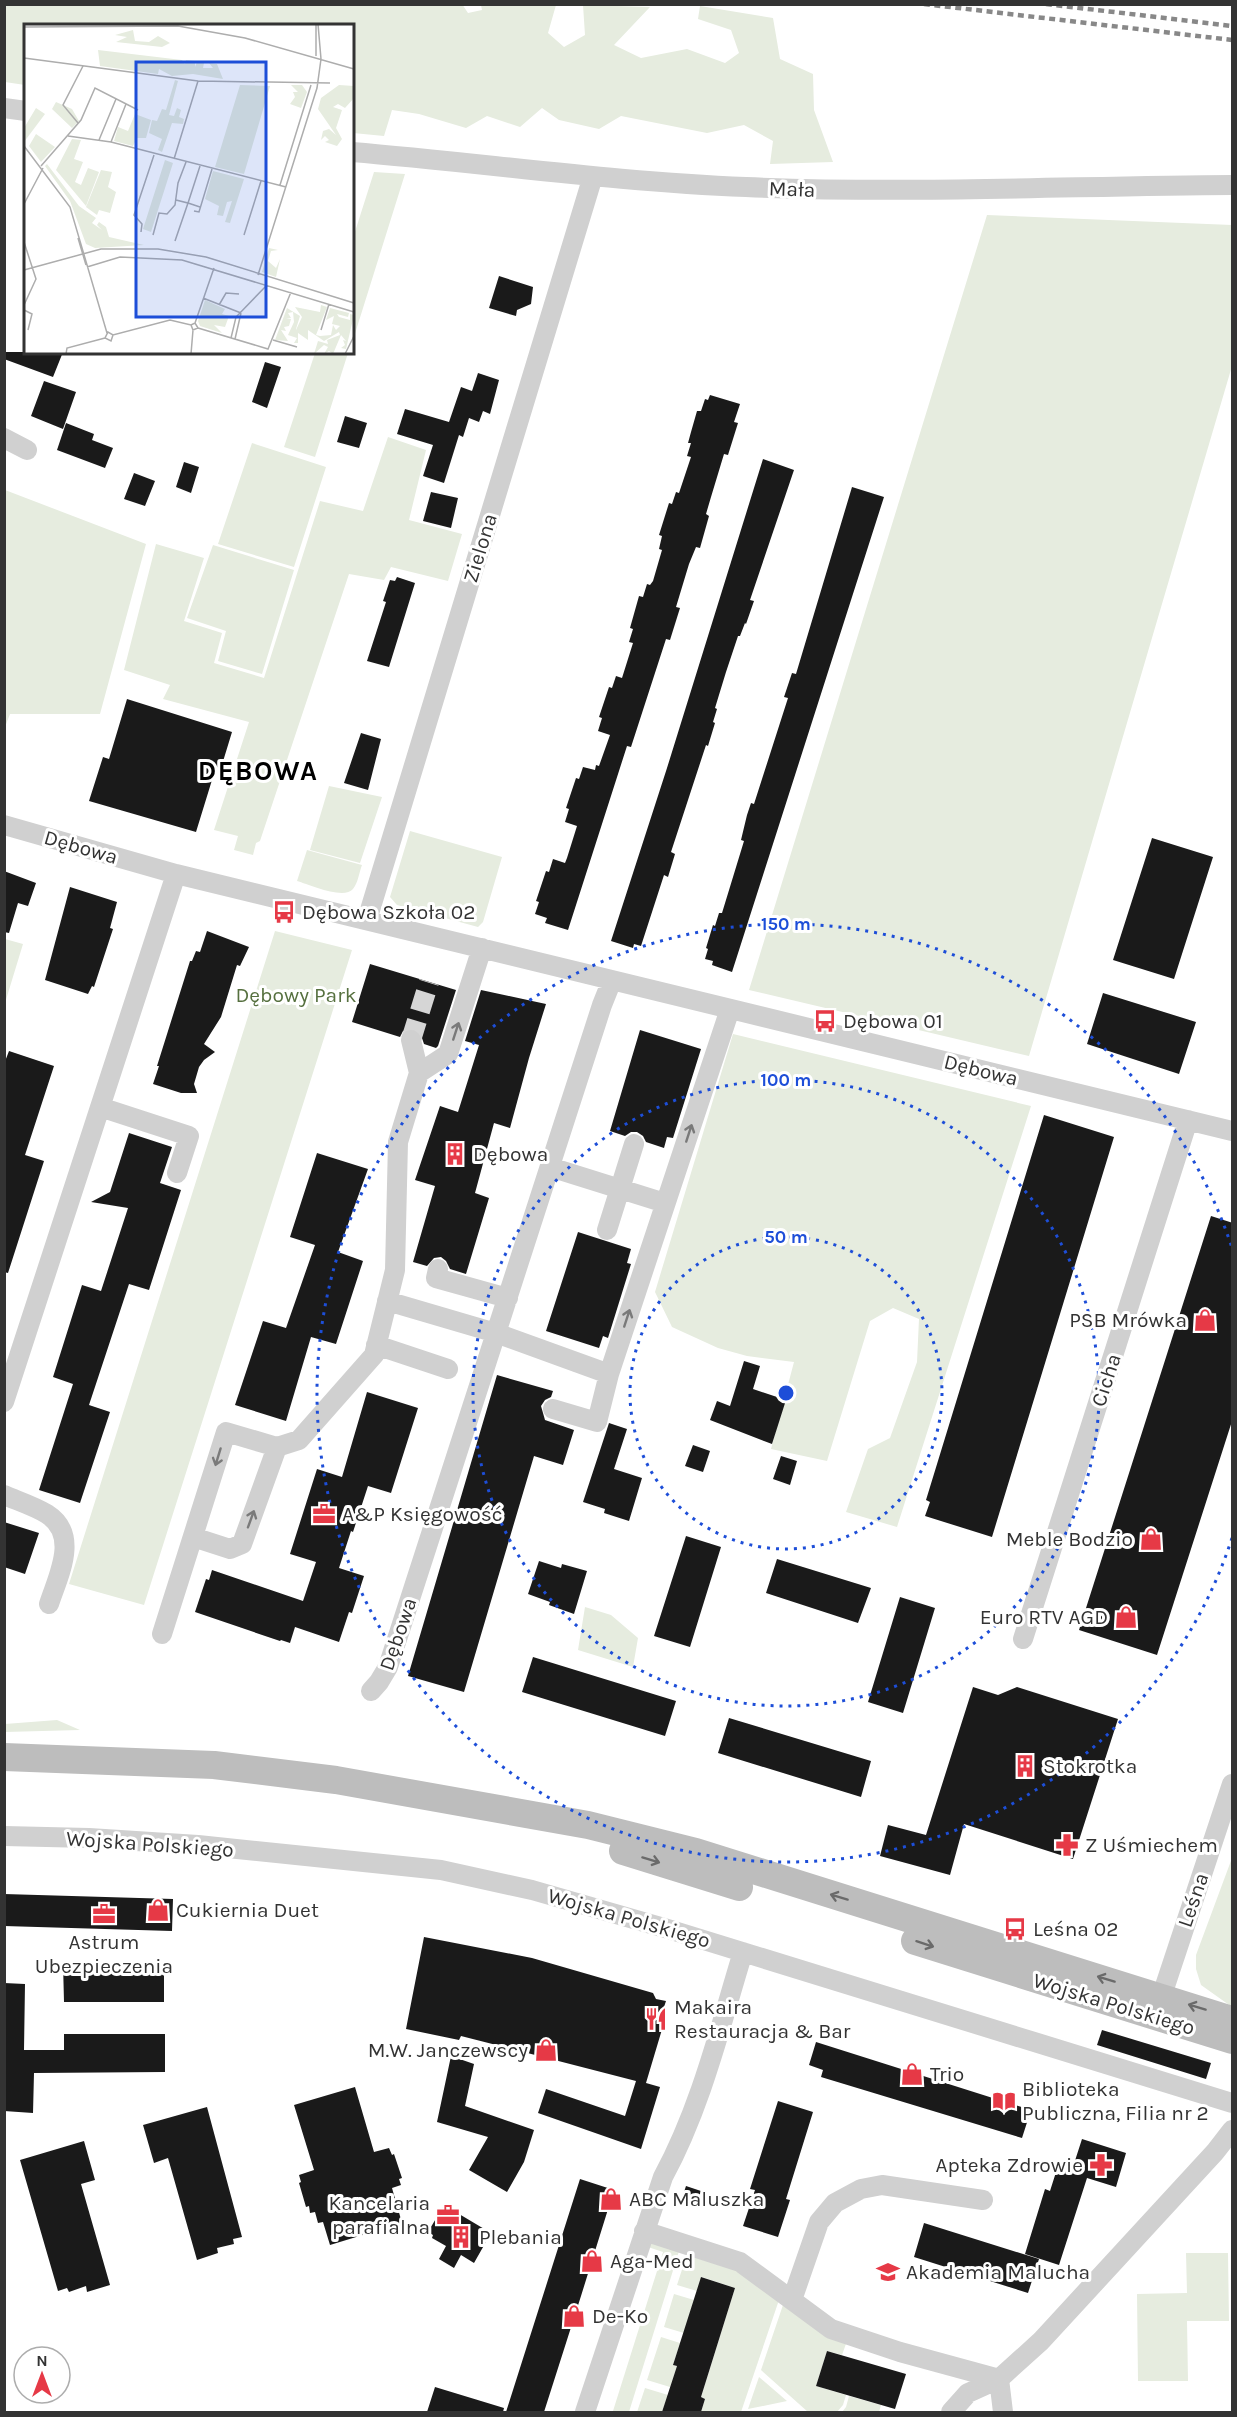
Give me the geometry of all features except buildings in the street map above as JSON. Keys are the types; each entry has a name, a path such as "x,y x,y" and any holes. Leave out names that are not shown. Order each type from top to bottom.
{"main road":[{"name":"Wojska Polskiego","path":"4,1757 101,1759 225,1767 347,1782 438,1797 516,1814 588,1825 664,1843 1158,2007 1233,2040"},
{"name":"Wojska Polskiego","path":"1158,2007 1233,2020"}],"street":[{"path":"4,108 24,111"},
{"name":"Mała","path":"354,152 593,177 744,187 870,191 1233,185"},
{"name":"Zielona","path":"367,920 593,177"},
{"path":"4,438 27,450"},
{"name":"Dębowa","path":"4,825 176,874 1233,1131"},
{"path":"4,1402 176,874"},
{"path":"419,1072 448,1054 482,948"},
{"name":"Dębowa","path":"371,1691 385,1675 388,1667 612,980"},
{"path":"553,1409 597,1422 609,1374 730,1009"},
{"path":"162,1634 226,1432 277,1448 299,1440 374,1355 394,1270 398,1142 419,1072 411,1040"},
{"path":"100,1107 189,1136 177,1173"},
{"name":"Cicha","path":"1023,1639 1188,1120"},
{"path":"607,1230 634,1144"},
{"path":"550,1167 665,1203"},
{"path":"438,1269 436,1278 508,1298"},
{"path":"387,1301 496,1333 609,1374"},
{"path":"376,1345 448,1369"},
{"path":"193,1537 230,1549 242,1544 277,1448"},
{"path":"4,1495 49,1515 63,1533 66,1553 49,1604"},
{"name":"Leśna","path":"1158,2007 1233,1784"},
{"name":"Wojska Polskiego","path":"4,1836 89,1838 198,1845 441,1870 532,1890 743,1952 1233,2103"},
{"path":"585,2412 663,2177 692,2114 743,1952"},
{"path":"951,2412 968,2393 999,2379 1041,2341 1233,2130"},
{"path":"792,2300 819,2222 835,2202 861,2189 882,2185 983,2200"},
{"path":"644,2231 740,2262 831,2329 900,2352 999,2379"},
{"path":"999,2379 1003,2412"}],"green space":[{"path":"462,4 468,13 482,10 481,5 556,5 548,33 564,47 585,35 583,5 650,7 614,45 641,58 687,49 725,63 739,53 731,30 698,19 700,6 773,18 780,59 813,74 814,110 833,162 770,164 773,141 744,125 707,133 621,116 599,129 559,120 542,108 520,127 487,116 466,128 419,114 392,110 384,136 354,133 354,24 24,24 24,85 5,82 5,5"},
{"path":"374,172 405,174 354,337 354,235"},
{"path":"987,215 1232,225 1232,366 1029,1056 749,990"},
{"path":"315,354 348,354 315,457 284,447"},
{"path":"388,437 426,450 409,520 462,534 448,581 391,567 384,580 349,574 260,841 256,843 253,855 234,850 238,836 214,830 249,722 163,699 170,685 124,670 156,544 204,558 184,621 222,633 214,663 264,678 320,501 363,511"},
{"path":"252,443 326,467 294,567 218,544"},
{"path":"5,490 146,544 100,714 10,714 5,727"},
{"path":"213,545 294,570 262,674 218,661 226,631 187,618"},
{"path":"329,786 382,797 360,863 310,850"},
{"path":"410,831 502,857 483,922 478,927 397,905 390,897"},
{"path":"307,850 362,865 353,889 349,892 335,892 297,881"},
{"name":"Dębowy Park","path":"275,931 352,950 144,1605 69,1584"},
{"path":"4,939 23,944 5,1003"},
{"path":"733,1034 1031,1106 897,1527 846,1512 868,1449 890,1438 917,1362 919,1319 893,1308 870,1321 827,1461 771,1449 794,1362 747,1356 718,1348 672,1327 655,1292"},
{"path":"585,1607 611,1615 638,1638 633,1667 578,1650"},
{"path":"57,1720 80,1730 5,1732 5,1724"},
{"path":"1232,1858 1232,2007 1201,1985 1196,1969 1196,1955"},
{"path":"651,2243 680,2248 629,2412 613,2411 663,2252 648,2247"},
{"path":"688,2251 738,2268 779,2300 741,2412 701,2412 705,2399 701,2397 735,2288 702,2277 697,2291 677,2285"},
{"path":"1186,2253 1228,2253 1229,2321 1187,2321 1188,2381 1138,2381 1137,2294 1187,2293"},
{"path":"674,2294 694,2300 684,2333 664,2327"},
{"path":"784,2302 847,2341 842,2355 827,2351 816,2386 846,2395 843,2405 837,2412 808,2412 761,2370"},
{"path":"661,2337 680,2343 673,2365 677,2366 670,2387 647,2380"},
{"path":"759,2377 787,2401 748,2409"},
{"path":"645,2388 668,2395 662,2412 637,2412"},
{"path":"849,2396 881,2405 879,2412 842,2412"}],"tunnel":[{"path":"411,1040 429,982"}],"railway":[{"path":"924,4 1232,40"},
{"path":"1046,4 1232,26"}],"place":[{"name":"Dębowa Szkoła 02","path":"284,912"},
{"name":"Dębowa 01","path":"825,1021"},
{"name":"Dębowa","path":"455,1154"},
{"name":"PSB Mrówka","path":"1205,1320"},
{"name":"A&P Księgowość","path":"324,1514"},
{"name":"Meble Bodzio","path":"1151,1539"},
{"name":"Euro RTV AGD","path":"1126,1617"},
{"name":"Stokrotka","path":"1025,1766"},
{"name":"Z Uśmiechem","path":"1067,1845"},
{"name":"Cukiernia Duet","path":"158,1910"},
{"name":"Astrum Ubezpieczenia","path":"104,1914"},
{"name":"Leśna 02","path":"1015,1929"},
{"name":"Makaira Restauracja & Bar","path":"656,2019"},
{"name":"M.W. Janczewscy","path":"546,2050"},
{"name":"Trio","path":"912,2074"},
{"name":"Biblioteka Publiczna, Filia nr 2","path":"1004,2101"},
{"name":"Apteka Zdrowie","path":"1101,2165"},
{"name":"ABC Maluszka","path":"611,2199"},
{"name":"Kancelaria parafialna","path":"448,2215"},
{"name":"Plebania","path":"461,2237"},
{"name":"Aga-Med","path":"592,2261"},
{"name":"Akademia Malucha","path":"888,2272"},
{"name":"De-Ko","path":"574,2316"}],"district":[{"name":"DĘBOWA","path":"258,771"}]}
